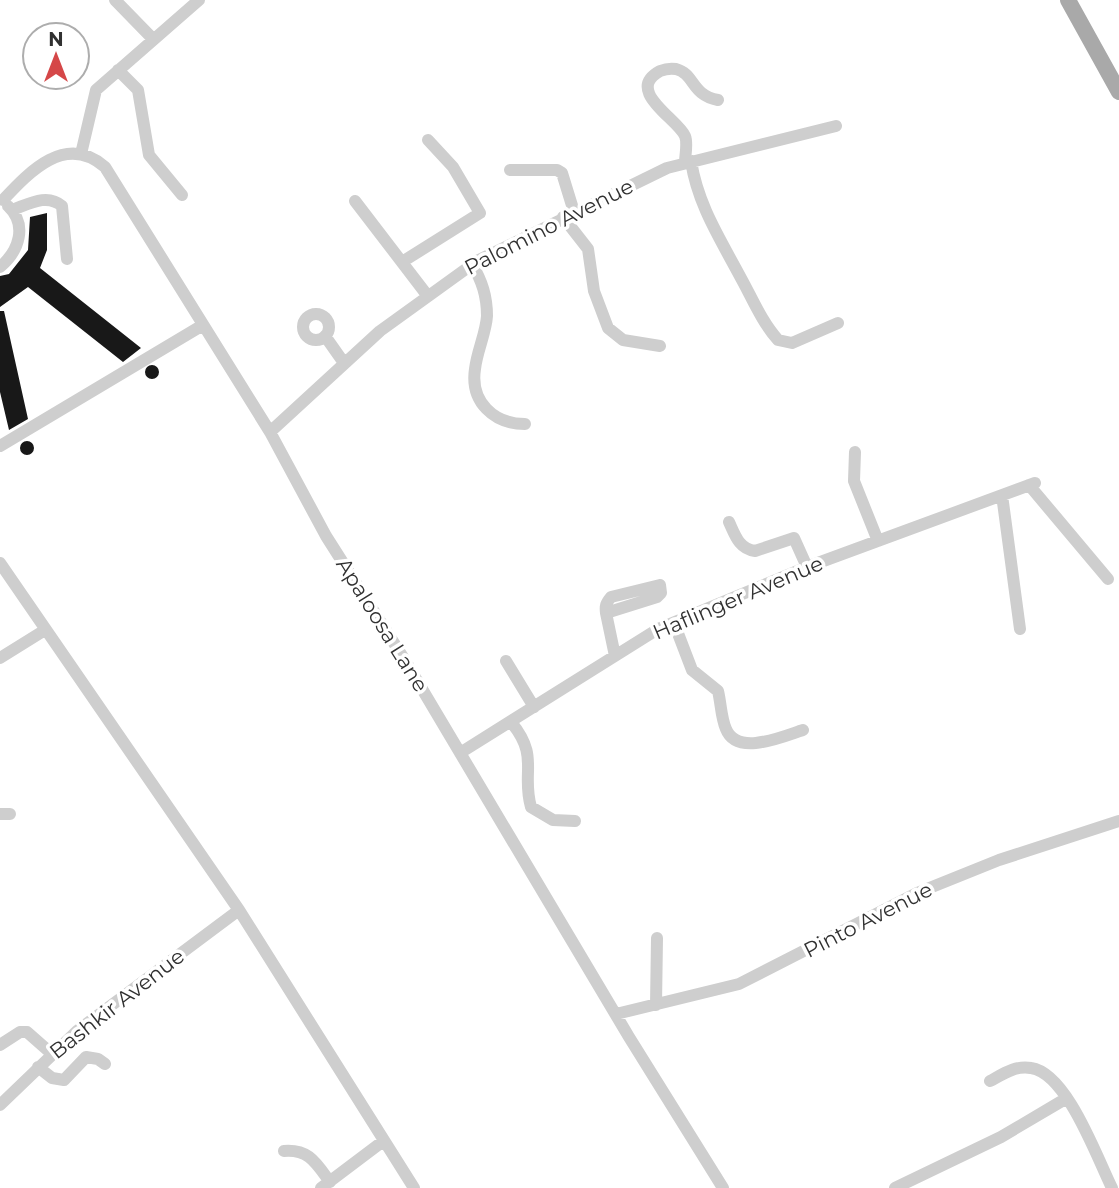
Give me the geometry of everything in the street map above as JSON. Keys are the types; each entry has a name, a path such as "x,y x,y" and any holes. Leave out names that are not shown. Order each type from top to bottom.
{"main road":[{"path":"1069,0 1119,92"}],"street":[{"path":"115,0 153,39"},
{"path":"5,203 39,164 59,155 81,154 94,93 199,0"},
{"path":"718,100 701,95 685,73 677,69 663,70 652,79 649,87 653,104 676,123 685,136 688,162 711,224 756,307 778,340 792,343 838,323"},
{"path":"118,70 138,90 149,155 182,195"},
{"name":"Palomino Avenue","path":"270,432 344,363 427,295 472,264 667,168 836,126"},
{"path":"402,262 480,214 453,167 428,140"},
{"name":"Apaloosa Lane","path":"81,154 105,167 270,432 326,536 723,1188"},
{"path":"510,170 557,170 562,173 569,214 588,249 594,291 608,328 623,340 660,346"},
{"path":"5,203 44,199 55,200 62,206 67,259"},
{"path":"355,201 427,295"},
{"path":"0,267 17,247 18,221 5,203"},
{"path":"472,264 485,289 487,318 474,370 476,389 484,408 492,417 511,424 525,424"},
{"path":"0,446 203,325"},
{"path":"325,336 344,363"},
{"path":"855,452 854,481 878,541"},
{"name":"Haflinger Avenue","path":"460,753 615,656 674,623 807,567 1032,484 1108,579"},
{"path":"1002,495 1020,629"},
{"path":"729,522 741,545 748,550 755,551 794,538 807,567"},
{"path":"0,562 239,910 382,1142 414,1188"},
{"path":"607,613 615,656"},
{"path":"674,623 692,670 718,691 726,730 731,737 761,743 803,730"},
{"path":"0,659 46,630"},
{"path":"506,661 534,707"},
{"path":"511,722 521,733 529,758 531,807 552,820 575,821"},
{"name":"Pinto Avenue","path":"616,1014 739,984 927,889 999,860 1119,821"},
{"name":"Bashkir Avenue","path":"0,1105 88,1022 239,910"},
{"path":"656,1005 657,938"},
{"path":"0,1045 20,1032 27,1032 52,1054"},
{"path":"38,1067 60,1081 86,1057 99,1059 105,1064"},
{"path":"990,1081 1014,1068 1031,1068 1049,1074 1067,1098 1112,1188"},
{"path":"895,1188 924,1182 1067,1098"},
{"path":"284,1152 297,1151 312,1156 325,1185 382,1142"}],"building":[{"path":"47,213 47,250 40,268 141,348 123,362 28,287 0,307 0,276 9,274 28,250 30,217"},
{"path":"0,311 4,311 28,419 9,430 0,392"},
{"path":"149,365 155,365 159,372 155,379 149,379 145,375 145,369"},
{"path":"24,441 30,441 34,448 30,455 24,455 20,451 20,445"}]}
